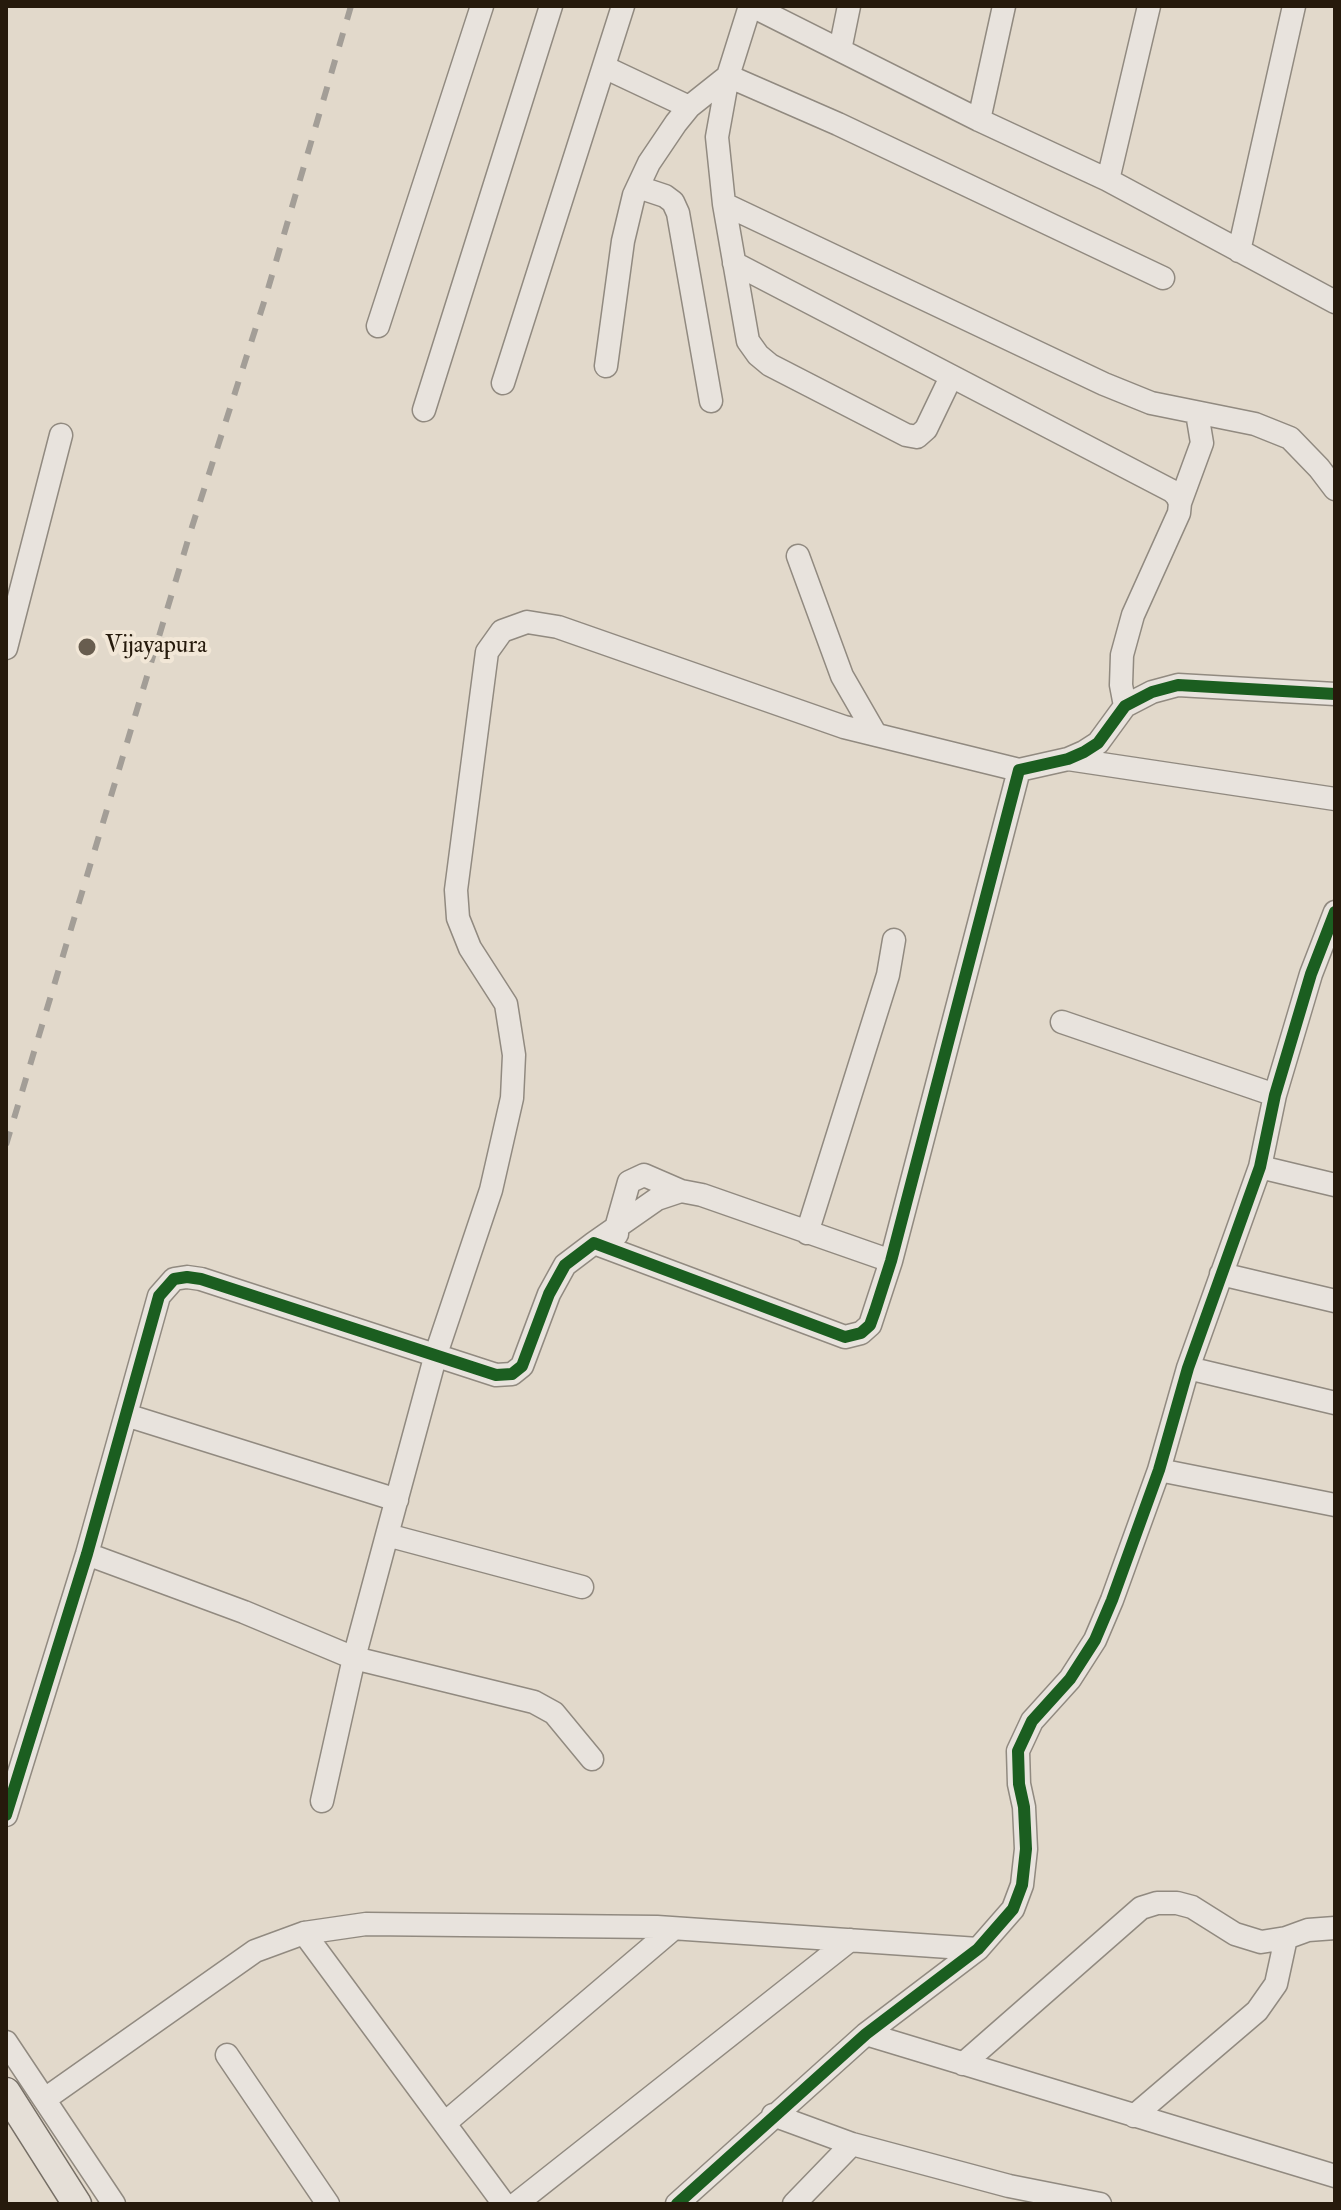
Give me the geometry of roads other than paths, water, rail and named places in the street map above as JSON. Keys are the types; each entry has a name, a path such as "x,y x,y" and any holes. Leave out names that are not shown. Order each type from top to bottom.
{"main road":[{"path":"6,2092 77,2204"}],"street":[{"path":"378,326 482,6"},
{"path":"424,410 551,6"},
{"path":"503,383 623,6"},
{"path":"951,377 926,429 917,437 906,435 770,365 748,341 724,204 717,137 728,76 751,6 979,120 1108,180 1335,302"},
{"path":"840,50 849,6"},
{"path":"979,120 1004,6"},
{"path":"1108,180 1149,6"},
{"path":"1239,251 1294,6"},
{"path":"604,67 689,107"},
{"path":"606,366 623,241 638,187 649,163 689,107 728,76"},
{"path":"728,76 838,124 1163,278"},
{"path":"638,187 665,196 673,202 678,213 711,401"},
{"path":"724,204 1104,384 1151,403 1255,424 1290,438 1335,489"},
{"path":"734,263 1172,491 1180,503"},
{"path":"1125,706 1121,685 1122,655 1133,615 1179,513 1202,443 1197,413"},
{"path":"6,648 11,609 61,435"},
{"path":"798,556 842,676 876,735"},
{"path":"322,1801 354,1658 387,1535 436,1354 491,1190 512,1098 514,1055 506,1004 470,948 458,918 456,890 487,652 502,631 527,622 558,627 844,727 1019,770 1068,759 1098,743 1125,706 1152,692 1178,685 1335,694"},
{"path":"1068,759 1335,799"},
{"path":"594,1243 845,1337 861,1333 870,1325 891,1261 1019,770"},
{"path":"677,2204 866,2034 978,1949 1013,1909 1022,1885 1026,1849 1018,1751 1032,1721 1070,1679 1095,1640 1112,1600 1159,1470 1188,1368 1260,1167 1275,1095 1311,974 1335,912"},
{"path":"807,1233 888,975 894,940"},
{"path":"1062,1022 1275,1095"},
{"path":"1260,1167 1335,1185"},
{"path":"6,1815 87,1554 159,1296 174,1279 201,1279 496,1375 512,1374 522,1366 549,1294 565,1265 657,1199 681,1191 702,1195 891,1261"},
{"path":"616,1228 624,1254"},
{"path":"1221,1274 1335,1301"},
{"path":"1188,1368 1335,1403"},
{"path":"126,1415 397,1500"},
{"path":"1159,1470 1335,1505"},
{"path":"387,1535 582,1587"},
{"path":"87,1554 244,1612 354,1658 534,1702 554,1713 592,1759"},
{"path":"963,2064 1141,1908 1157,1903 1192,1907 1235,1934 1261,1942 1308,1930 1335,1928"},
{"path":"45,2099 255,1951 304,1933 366,1924 673,1929 978,1949"},
{"path":"445,2123 673,1929"},
{"path":"304,1933 504,2204"},
{"path":"1134,2116 1257,2011 1276,1984 1286,1938"},
{"path":"516,2204 850,1940"},
{"path":"866,2034 1335,2176"},
{"path":"6,2042 114,2204"},
{"path":"227,2055 328,2204"},
{"path":"773,2115 852,2144 1009,2186 1100,2204"},
{"path":"794,2204 852,2144"}],"railway":[{"path":"6,1145 191,530 265,299 351,6"}],"place":[{"name":"Vijayapura","path":"87,647"}]}
